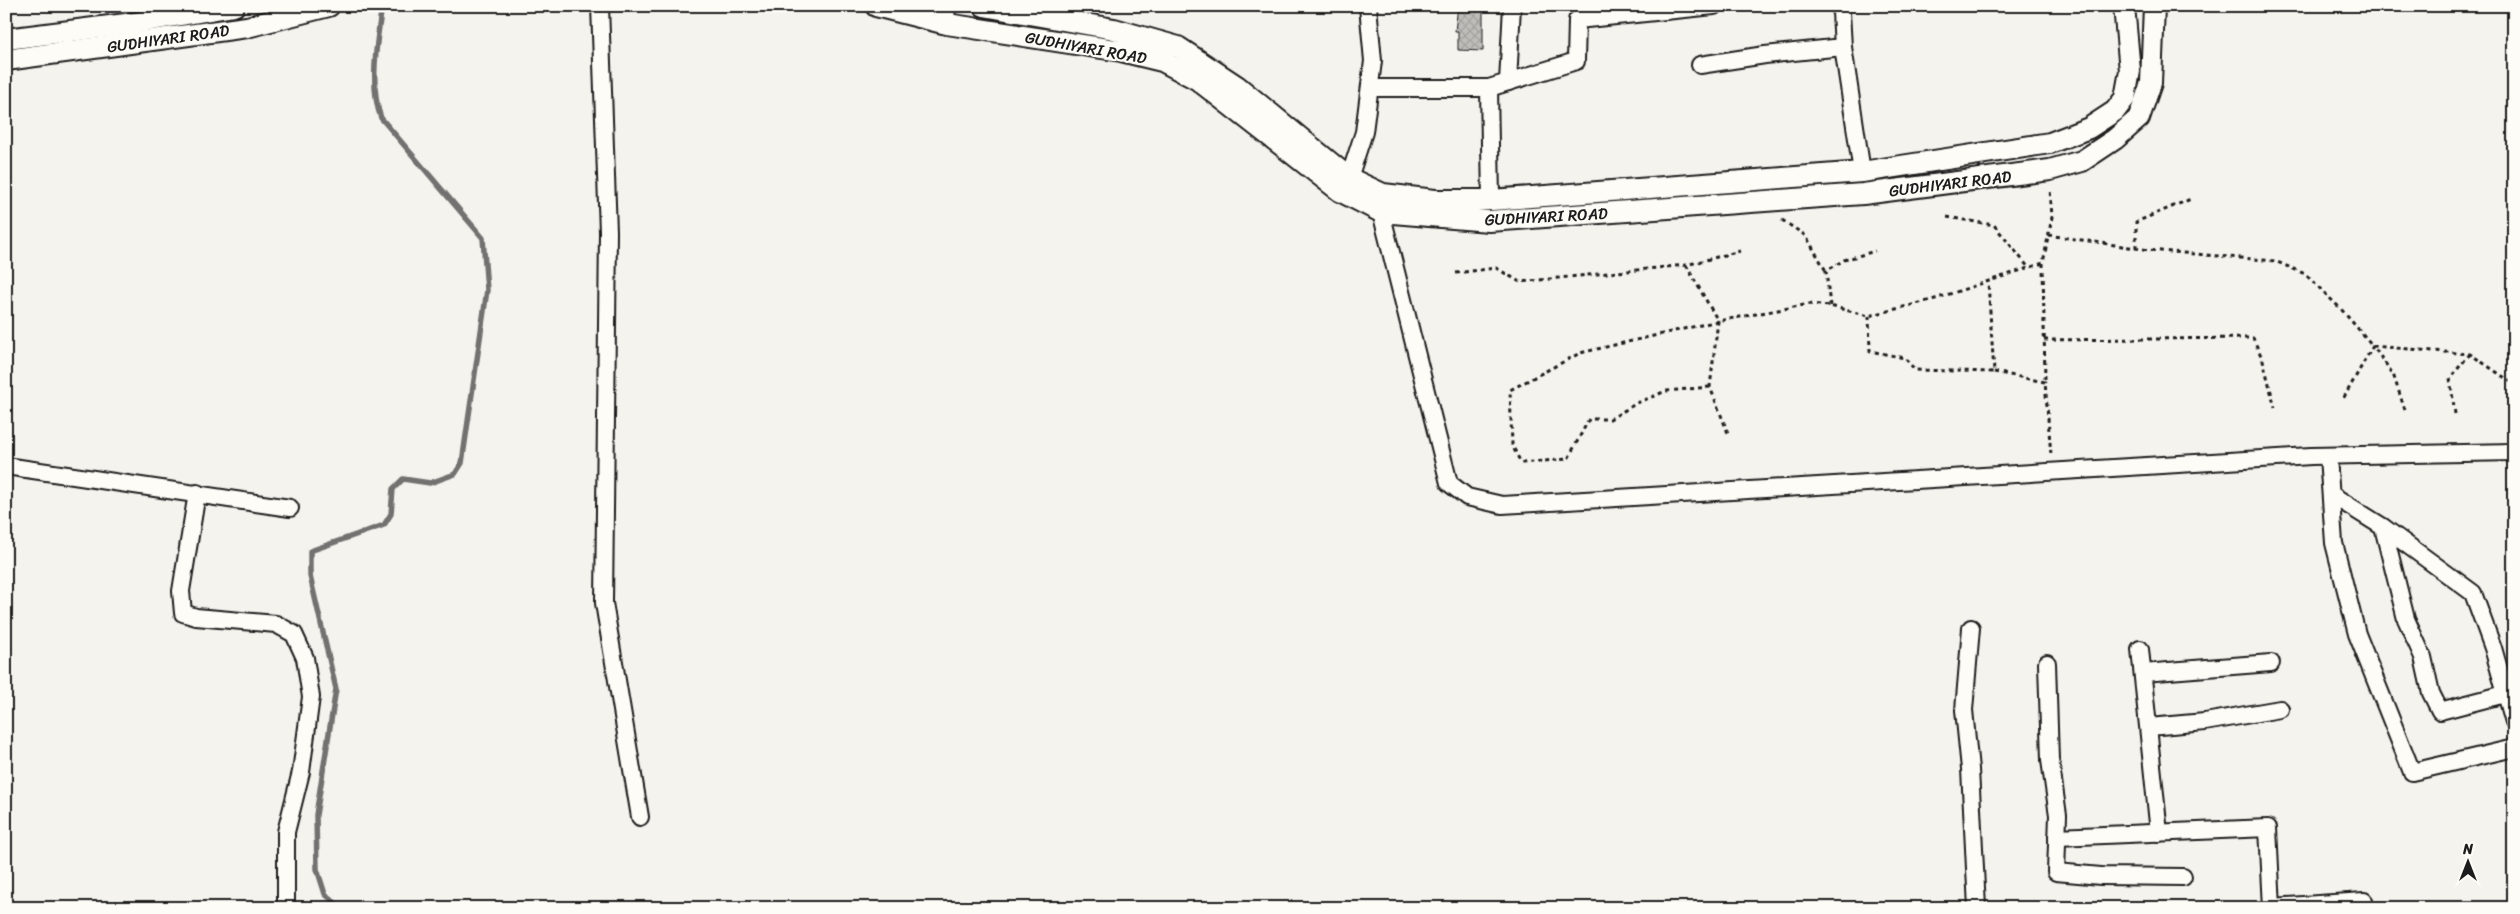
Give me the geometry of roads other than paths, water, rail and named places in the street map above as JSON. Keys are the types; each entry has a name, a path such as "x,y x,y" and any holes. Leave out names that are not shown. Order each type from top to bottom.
{"street":[{"name":"GUDHIYARI ROAD","path":"6,39 134,23 234,6"},
{"name":"GUDHIYARI ROAD","path":"6,60 247,27 328,6"},
{"path":"600,6 608,232 604,603 640,817"},
{"name":"GUDHIYARI ROAD","path":"876,6 946,15 1162,61 1198,80 1340,191 1381,212 1489,221 1863,194 2054,169 2082,160 2115,139 2139,118 2151,83 2154,6"},
{"name":"GUDHIYARI ROAD","path":"984,6 1114,29 1178,48 1237,86 1349,178 1383,194 1435,200 1491,200 1862,172 2050,142 2089,128 2115,112 2125,98 2130,71 2124,6"},
{"path":"1349,178 1364,132 1373,62 1368,6"},
{"path":"1508,82 1512,6"},
{"path":"1370,88 1489,88 1576,62 1577,20 1714,6"},
{"path":"1842,6 1843,48 1862,172"},
{"path":"1700,65 1765,55 1843,48"},
{"path":"1489,88 1491,200"},
{"path":"2050,142 2054,169"},
{"path":"1381,212 1449,483 1467,497 1502,505 2328,456 2514,452"},
{"path":"2328,456 2334,543 2357,634 2412,772 2514,748"},
{"path":"6,466 290,508"},
{"path":"197,493 181,590 183,613 196,617 276,624 294,634 305,658 311,697 301,772 286,832 286,908"},
{"path":"2332,496 2383,527 2474,593 2493,648 2514,722"},
{"path":"2383,527 2406,619 2423,657 2431,693 2440,711 2505,694"},
{"path":"1971,628 1964,710 1970,770 1977,908"},
{"path":"2140,649 2159,834"},
{"path":"2047,663 2050,760 2058,815 2056,872 2101,876 2183,877"},
{"path":"2143,672 2271,663"},
{"path":"2149,727 2206,722 2280,709"},
{"path":"2057,836 2159,834 2268,828 2272,907 2364,901"}],"waterway":[{"path":"341,908 325,894 317,869 316,815 336,689 310,576 310,551 384,525 391,514 393,489 403,479 430,483 455,474 462,463 487,290 483,238 381,118 375,92 375,63 382,6"}]}
